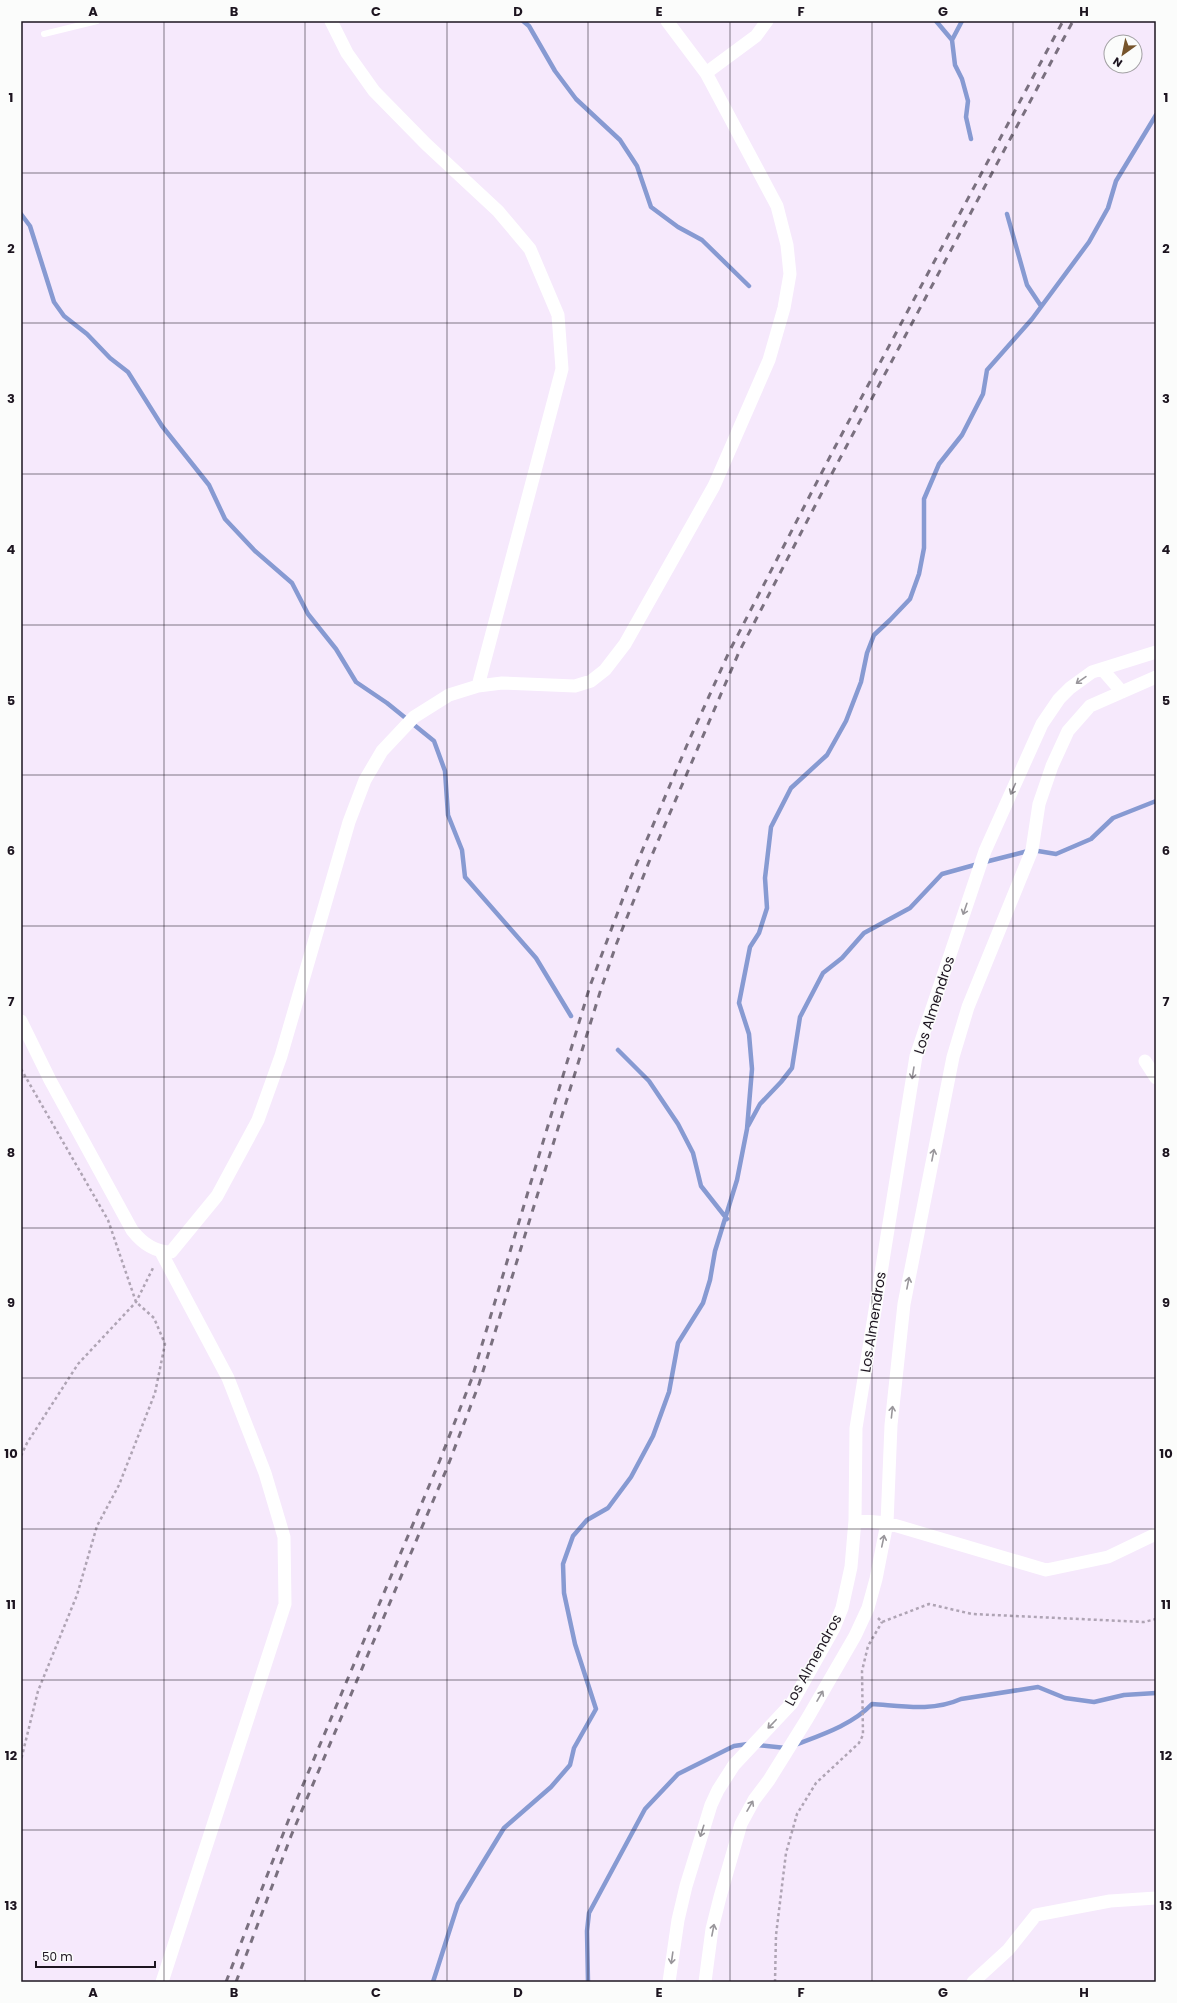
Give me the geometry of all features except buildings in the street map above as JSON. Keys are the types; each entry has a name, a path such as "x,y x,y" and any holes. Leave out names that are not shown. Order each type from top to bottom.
{"street":[{"path":"331,21 347,53 374,91 426,144 498,211 530,250 558,315 562,369 478,686"},
{"path":"161,1252 171,1252 217,1196 258,1120 281,1056 333,874 365,780 382,751 414,717 449,695 478,686 502,683 575,686 591,681 605,670 625,644 714,486 769,360 784,308 790,274 787,245 777,206 706,73 667,21"},
{"path":"706,73 756,36 767,21"},
{"name":"Los Almendros","path":"669,1982 678,1920 686,1886 711,1805 718,1790 734,1765 792,1703 834,1628 842,1608 850,1567 854,1520 856,1428 916,1056 985,851 1042,724 1059,699 1070,688 1092,672 1156,652"},
{"path":"1102,669 1122,692"},
{"name":"Los Almendros","path":"705,1982 712,1929 741,1824 754,1800 769,1780 807,1719 865,1614 876,1579 887,1523 891,1425 904,1304 953,1057 968,1007 1032,850 1039,804 1052,766 1068,731 1090,706 1122,692 1154,681"},
{"path":"21,1021 50,1080 132,1230 139,1238 161,1252 228,1378 265,1473 284,1537 285,1604 162,1982"},
{"path":"1145,1061 1156,1078"},
{"path":"854,1520 887,1523 1046,1570 1108,1556 1156,1534"},
{"path":"973,1982 1008,1950 1036,1915 1110,1901 1156,1898"}],"lane":[{"path":"44,34 97,21"}],"path":[{"path":"21,1069 108,1220 136,1302 154,1318 165,1344 155,1393 119,1485 96,1526 77,1595 38,1691 21,1760"},
{"path":"21,1456 27,1443 78,1364 136,1302 161,1252"},
{"path":"775,1982 776,1935 786,1853 797,1814 816,1784 858,1744 863,1735 862,1671 868,1646 882,1622 929,1604 972,1614 1144,1622 1156,1619"},
{"path":"865,1614 882,1622"}],"waterway":[{"path":"523,21 529,26 555,71 576,99 620,140 637,166 651,207 678,227 702,240 749,286"},
{"path":"936,21 952,40"},
{"path":"962,21 952,40 955,65 962,79 968,101 966,117 971,139"},
{"path":"433,1982 458,1904 504,1828 551,1787 570,1765 574,1748 596,1709 575,1644 564,1593 563,1564 573,1536 587,1520 608,1508 631,1477 653,1436 669,1392 678,1343 703,1303 710,1280 715,1251 737,1180 747,1129 752,1069 749,1034 739,1003 750,947 759,933 767,908 765,878 771,827 791,788 827,755 846,721 861,682 867,653 874,635 910,599 919,574 924,548 924,499 939,464 962,435 983,394 987,370 1032,319 1089,242 1108,208 1116,181 1156,115"},
{"path":"21,214 30,226 54,302 64,316 87,334 110,358 128,372 162,426 209,485 225,519 255,551 292,583 308,614 336,649 356,682 387,703 434,741 445,771 448,815 462,850 465,877 536,958 571,1016"},
{"path":"1007,214 1027,285 1041,306"},
{"path":"985,862 1032,850 1056,854 1091,839 1113,818 1156,801"},
{"path":"748,1126 760,1104 792,1068 800,1017 823,973 842,958 864,933 910,908 942,874 978,864"},
{"path":"618,1050 649,1081 678,1124 693,1153 701,1186 727,1219"},
{"path":"795,1745 846,1724 872,1704 906,1707 939,1706 961,1699 1038,1687 1065,1698 1094,1702 1124,1695 1156,1693"},
{"path":"588,1982 587,1931 589,1913 645,1809 678,1774 734,1746 748,1744 786,1748"}],"railway":[{"path":"226,1982 292,1811 440,1460 472,1378 590,986 631,877 687,745 729,652 835,447 1063,21"},
{"path":"236,1982 291,1836 447,1468 479,1384 601,989 616,945 649,862 739,652 829,479 1073,21"}]}
